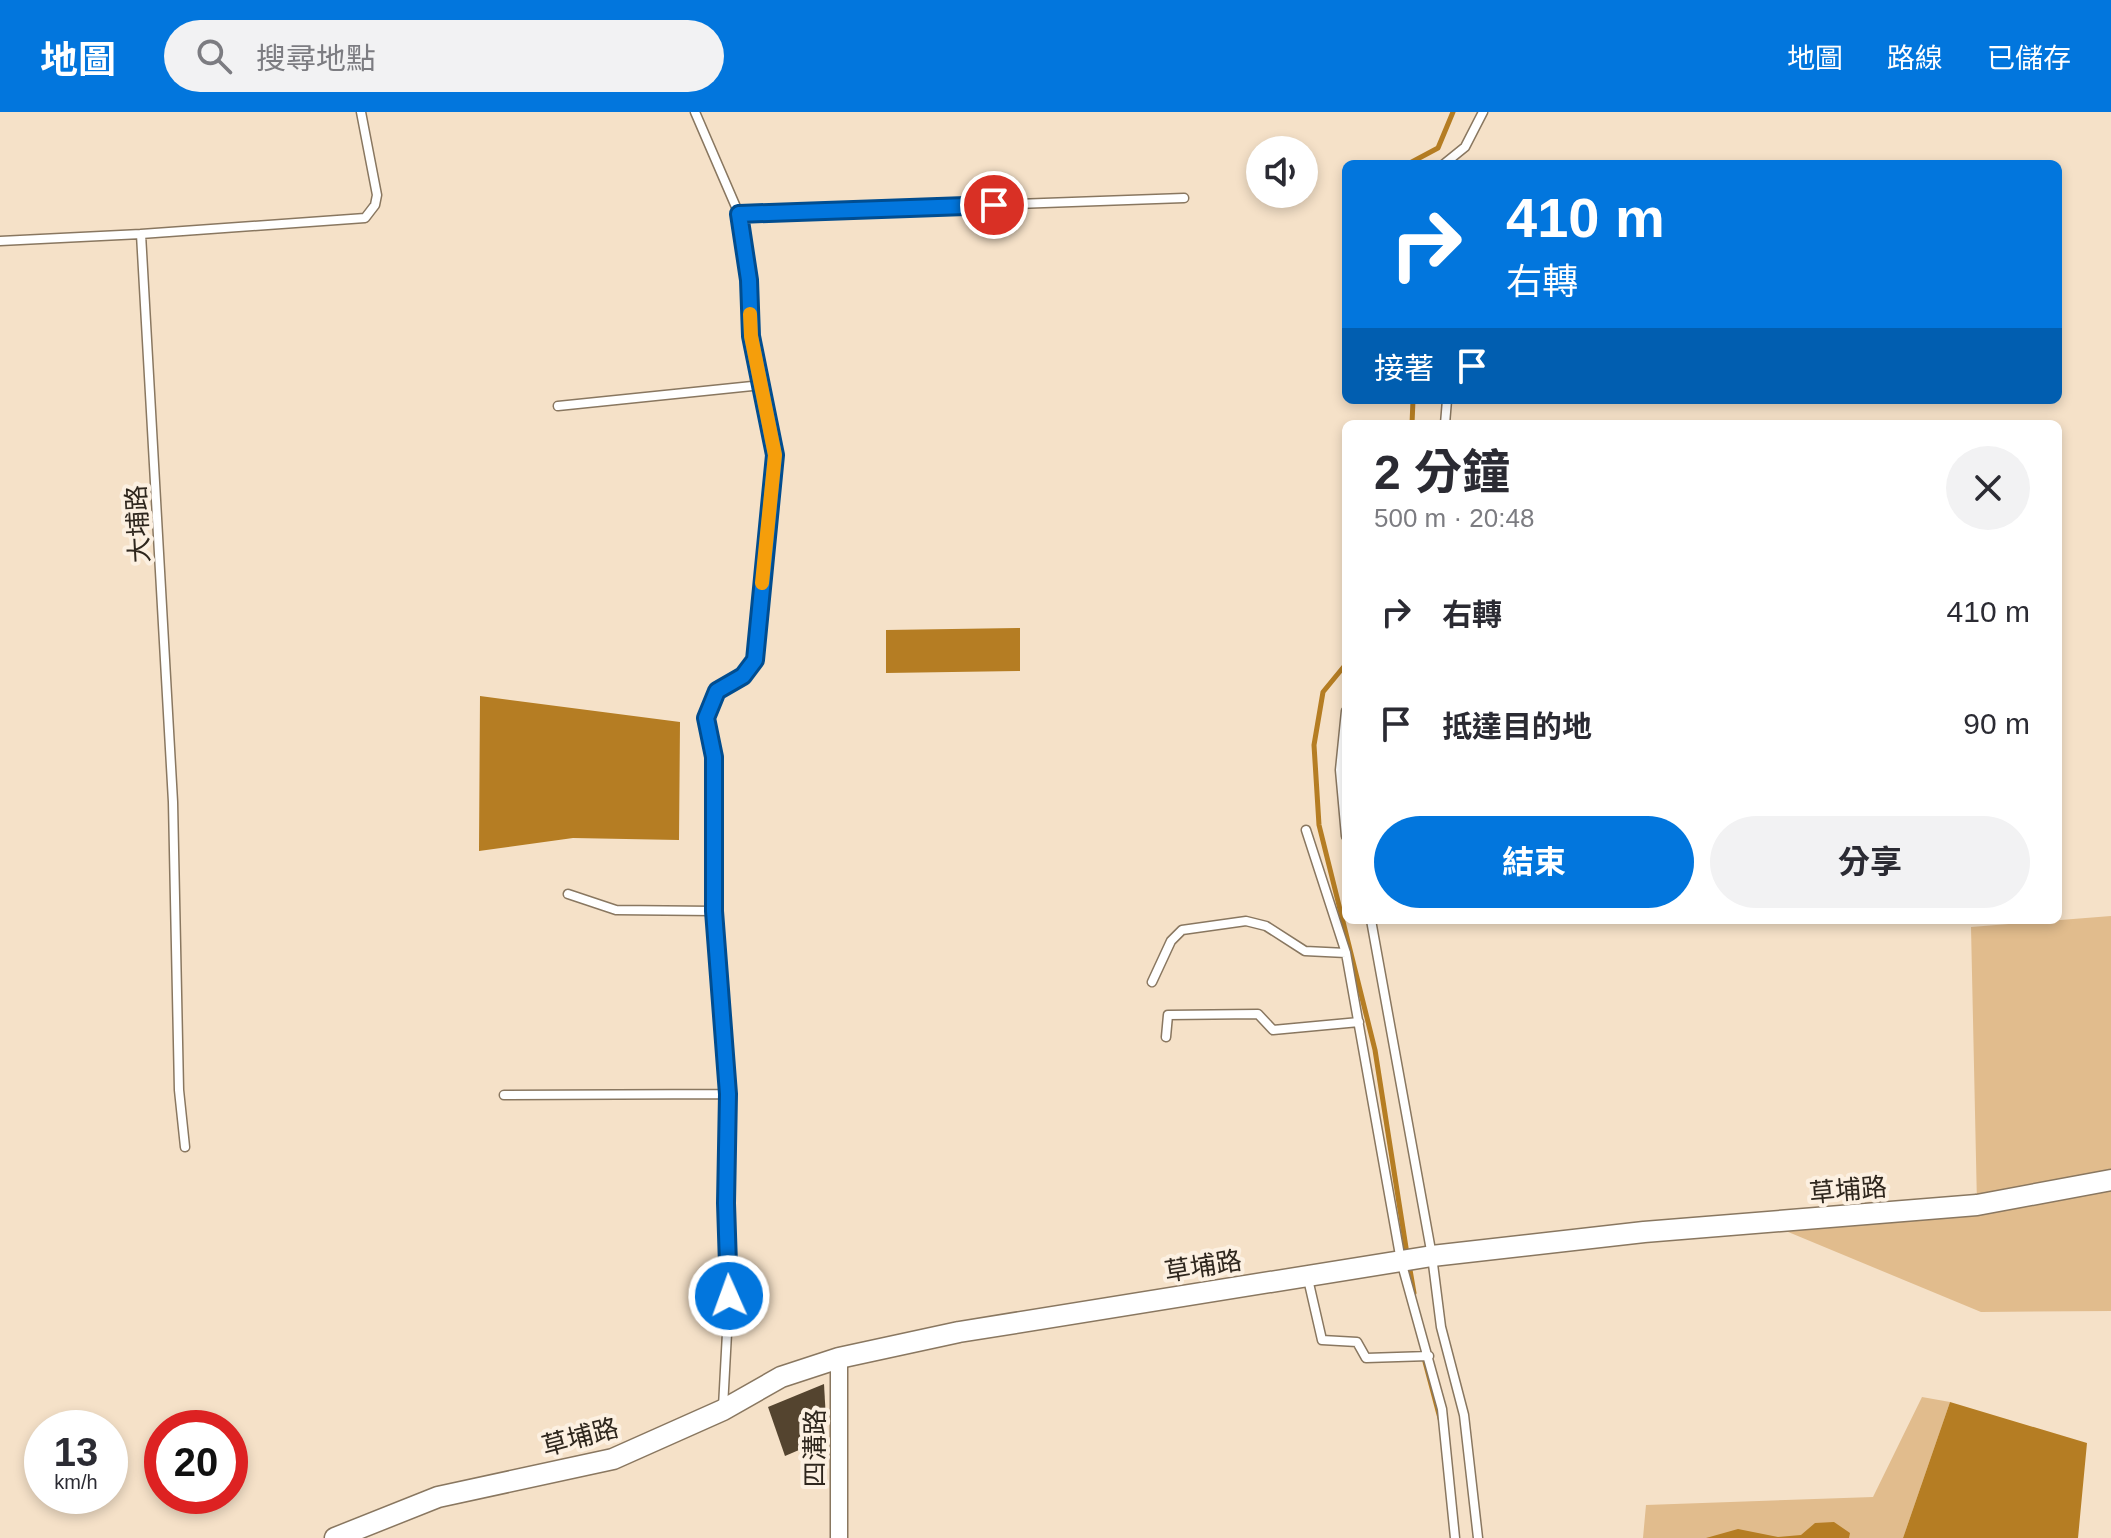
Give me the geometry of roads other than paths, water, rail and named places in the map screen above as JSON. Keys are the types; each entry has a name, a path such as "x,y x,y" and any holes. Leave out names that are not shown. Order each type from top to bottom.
{"street":[{"name":"草埔路","path":"335,1538 438,1497 613,1459 723,1410 781,1377 839,1358 959,1332 1432,1256 1644,1232 1977,1205 2111,1181"},
{"name":"四溝路","path":"839,1358 839,1538"}],"lane":[{"path":"0,241 365,218 375,205 377,195 361,112"},
{"path":"695,112 739,214 749,280 751,336 775,455 755,660 743,676 717,691 706,718 714,757 714,911 728,1094 726,1203 729,1296 723,1410"},
{"path":"1449,160 1465,147 1478,128 1483,112"},
{"path":"739,214 1184,198"},
{"name":"大埔路","path":"141,234 173,802 179,1090 185,1147"},
{"path":"558,406 762,385"},
{"path":"1306,830 1346,953 1401,1261 1442,1409 1455,1538"},
{"path":"568,894 616,910 714,911"},
{"path":"1152,982 1171,941 1182,930 1246,921 1266,926 1305,951 1346,953"},
{"path":"1372,924 1432,1256 1441,1327 1464,1415 1478,1538"},
{"path":"1166,1037 1168,1015 1258,1014 1273,1030 1359,1022"},
{"path":"504,1095 728,1094"},
{"path":"1307,1276 1322,1340 1357,1342 1366,1358 1429,1356"}],"waterway":[{"path":"1416,160 1438,148 1453,112"},
{"path":"1412,420 1413,404"},
{"path":"1342,669 1323,692 1314,745 1319,825 1342,917"},
{"path":"1344,924 1375,1050 1407,1254"},
{"path":"1409,1264 1414,1293"},
{"path":"1424,1358 1441,1422"}]}
